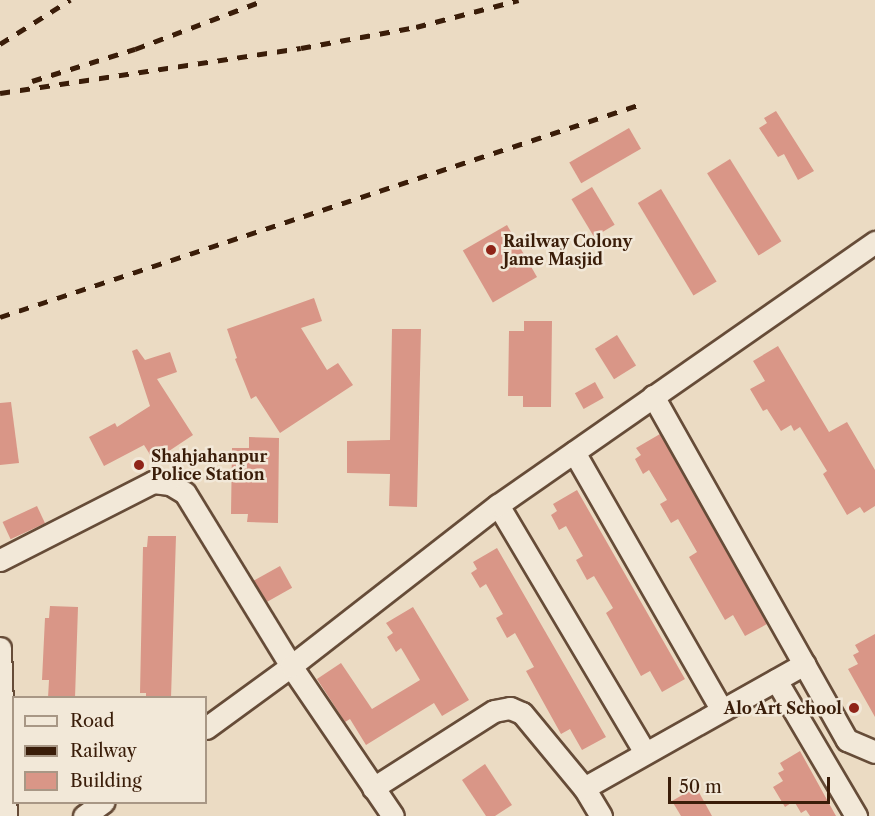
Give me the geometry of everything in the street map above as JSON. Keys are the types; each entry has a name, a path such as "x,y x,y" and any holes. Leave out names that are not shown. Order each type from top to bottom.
{"street":[{"path":"207,727 291,666 498,505 875,242"},
{"path":"653,396 847,740 875,752"},
{"path":"574,452 722,710"},
{"path":"0,560 153,482 170,484 185,493 291,666 393,816"},
{"path":"498,505 645,753"},
{"path":"0,648 6,816"},
{"path":"584,788 804,664"},
{"path":"776,680 856,816"},
{"path":"373,788 494,711 510,708 522,714 584,788 601,816"},
{"path":"84,816 100,804"}],"building":[{"path":"776,111 814,171 798,180 784,154 778,157 759,128 767,123 764,118"},
{"path":"629,128 641,149 581,183 569,162"},
{"path":"730,159 781,241 759,256 707,173"},
{"path":"592,187 615,225 594,237 571,199"},
{"path":"661,189 717,282 693,295 638,203"},
{"path":"507,225 537,277 493,302 463,250"},
{"path":"314,298 322,321 301,328 327,370 338,363 353,385 280,433 256,396 251,399 235,359 237,358 227,329"},
{"path":"524,321 552,321 551,407 523,407 523,396 508,396 509,331 524,331"},
{"path":"392,329 421,329 417,507 389,506 390,474 347,473 347,441 390,440"},
{"path":"617,335 636,366 614,379 595,349"},
{"path":"778,346 829,432 847,422 875,470 875,506 864,513 860,507 847,515 823,474 827,471 800,427 794,431 791,425 781,431 767,409 763,411 750,389 765,381 753,361"},
{"path":"137,349 145,360 170,352 177,372 157,379 193,435 154,461 144,445 104,466 89,437 115,423 117,427 150,406 132,351"},
{"path":"595,382 604,398 584,409 575,393"},
{"path":"11,402 19,463 0,465 0,403"},
{"path":"660,434 767,624 745,636 733,615 725,620 689,557 697,552 678,519 671,523 660,504 667,500 649,470 643,474 635,459 641,455 636,448"},
{"path":"249,437 279,438 278,523 247,522 248,514 231,514 232,448 249,448"},
{"path":"577,490 685,679 662,692 650,671 641,676 606,613 613,608 594,576 587,580 576,560 583,556 566,526 559,530 551,515 557,511 553,504"},
{"path":"37,506 45,523 11,539 3,522"},
{"path":"148,536 176,536 171,696 146,696 146,693 140,693 143,547 147,547"},
{"path":"497,548 606,737 582,750 570,729 561,734 526,671 534,667 515,633 507,638 496,618 503,614 486,584 480,588 471,573 477,569 473,562"},
{"path":"280,566 292,588 266,602 254,581"},
{"path":"50,606 78,607 75,696 48,696 49,680 42,680 45,618 49,618"},
{"path":"413,607 469,700 442,716 434,703 366,745 350,719 345,722 317,679 341,663 372,709 420,680 401,648 396,652 387,637 393,633 386,623"},
{"path":"875,634 875,717 848,669 858,664 853,655 859,652 855,645"},
{"path":"800,751 836,816 810,816 806,810 801,813 794,801 785,807 773,787 783,781 778,773 784,770 780,763"},
{"path":"485,764 512,805 495,816 486,816 462,780"},
{"path":"696,787 712,816 681,816 672,801"}],"railway":[{"path":"0,44 70,0"},
{"path":"32,81 135,49 265,0"},
{"path":"0,93 301,48 416,27 519,0"},
{"path":"0,317 638,105"}],"place":[{"name":"Railway Colony Jame Masjid","path":"491,250"},
{"name":"Shahjahanpur Police Station","path":"139,465"},
{"name":"Alo Art School","path":"854,708"}]}
